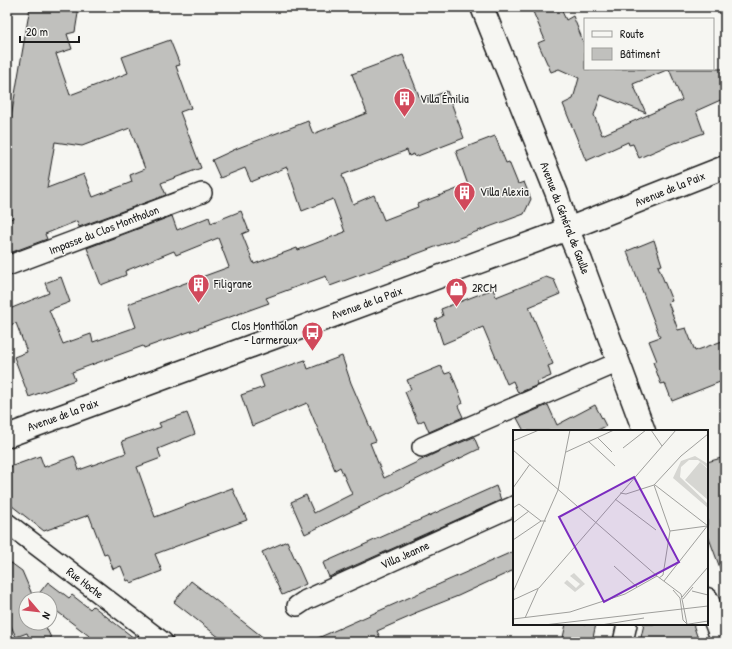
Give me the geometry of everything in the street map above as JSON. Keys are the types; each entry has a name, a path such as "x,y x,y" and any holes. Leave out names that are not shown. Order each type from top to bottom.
{"main road":[{"name":"Avenue du Général de Gaulle","path":"482,7 557,194 568,228 644,430"},
{"name":"Avenue de la Paix","path":"7,436 568,228 725,167"},
{"path":"708,602 723,642"}],"street":[{"name":"Impasse du Clos Montholon","path":"7,266 202,193"},
{"path":"422,447 618,362"},
{"name":"Villa Jeanne","path":"297,606 313,597 513,506"},
{"name":"Rue Hoche","path":"7,523 163,642"},
{"path":"623,642 627,625"}],"building":[{"path":"30,7 79,7 75,32 67,34 72,49 56,54 70,95 128,73 122,57 170,40 180,65 176,66 191,108 180,112 201,168 161,183 166,195 79,227 77,221 45,234 47,239 7,254 7,220 13,218 7,201 7,141","holes":["130,128 145,169 130,175 132,182 93,197 84,174 47,188 55,142 82,146"]},
{"path":"531,7 560,7 566,20 573,16 584,44 584,70 667,70 633,84 646,113 601,95 594,115 602,135 682,100 669,70 725,69 725,98 696,111 704,133 676,142 639,158 633,144 629,145 628,142 586,161 563,104 573,99 579,78 559,69 551,72 538,43 545,40"},
{"path":"403,55 421,101 447,91 464,138 415,157 414,154 409,156 407,150 342,175 353,204 374,195 384,220 418,207 417,204 468,185 456,151 495,136 506,163 509,162 518,184 524,182 531,199 524,214 330,286 326,276 266,298 269,303 72,372 75,380 29,397 14,357 27,352 16,323 7,326 7,310 49,293 45,283 61,277 70,302 49,310 63,344 91,334 93,342 136,327 128,304 229,267 218,238 176,255 174,251 125,271 126,275 101,285 87,248 172,216 177,230 209,217 211,223 241,211 249,231 242,234 254,264 297,248 298,250 345,232 333,199 302,211 287,167 251,182 245,168 220,178 212,160 238,148 308,121 313,134 367,113 352,74"},
{"path":"654,240 662,265 658,266 672,301 668,302 678,330 686,328 695,351 725,340 725,380 672,401 665,383 661,384 653,362 657,361 649,341 660,337 627,251"},
{"path":"546,277 554,280 560,294 529,307 553,364 548,366 551,376 537,382 538,385 518,393 513,381 507,384 483,327 443,344 435,320 443,316 441,309 493,289 496,297"},
{"path":"342,356 351,383 376,441 370,443 384,478 438,452 474,437 479,449 305,534 291,502 306,495 314,513 352,494 340,467 335,470 307,403 252,426 241,395 264,387 260,376 305,360 308,369"},
{"path":"441,366 445,374 451,372 463,403 458,406 463,417 429,432 424,420 418,423 405,392 411,389 407,380"},
{"path":"548,405 557,425 595,405 606,426 598,430 523,430 517,418"},
{"path":"187,413 195,434 158,449 161,458 137,467 155,517 232,488 247,520 155,554 162,571 131,583 129,580 127,581 121,566 113,569 107,553 104,554 89,515 44,531 7,502 7,468 40,456 44,467 74,456 79,470 126,453 122,441 161,427 159,423"},
{"path":"725,457 725,576 723,576 708,536 708,462"},
{"path":"496,486 501,500 329,577 323,563"},
{"path":"287,541 306,584 282,595 262,552"},
{"path":"513,551 513,570 377,631 380,637 370,642 309,642"},
{"path":"7,560 22,571 31,591 18,591 18,631 48,631 53,642 31,642 27,633 16,637 7,617"},
{"path":"191,581 269,642 225,642 174,602"},
{"path":"48,582 69,598 72,595 90,609 93,606 139,642 97,642 58,612 58,591 41,591"},
{"path":"566,625 596,625 592,642 562,642"},
{"path":"644,625 693,625 699,642 640,642"}],"place":[{"name":"Villa Émilia","path":"405,118"},
{"name":"Villa Alexia","path":"464,212"},
{"name":"Filigrane","path":"198,304"},
{"name":"2RCM","path":"457,308"},
{"name":"Clos Montholon - Larmeroux","path":"313,352"}]}
